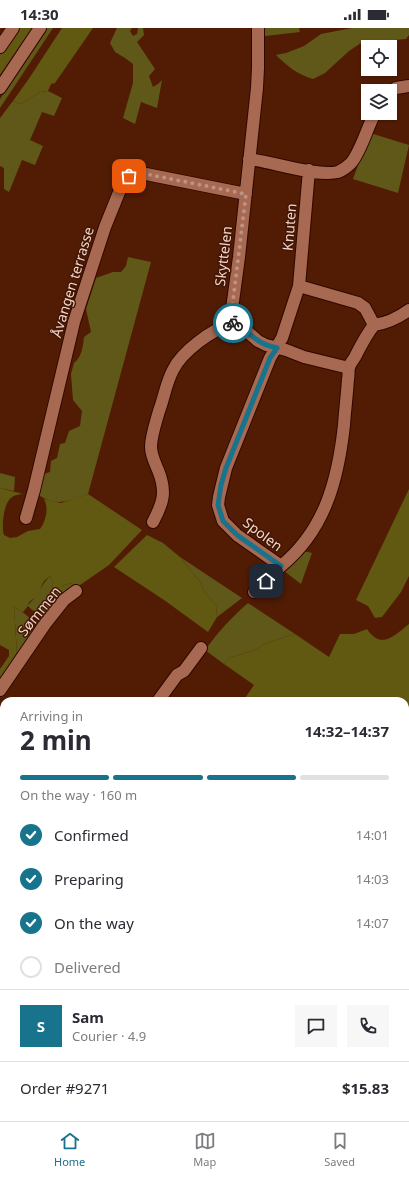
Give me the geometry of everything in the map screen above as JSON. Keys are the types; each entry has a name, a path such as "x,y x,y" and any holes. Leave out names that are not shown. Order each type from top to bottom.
{"street":[{"path":"0,47 12,28"},
{"path":"0,88 40,28"},
{"name":"Skyttelen","path":"232,323 258,68 258,28"},
{"path":"397,88 409,86"},
{"path":"249,159 309,170 338,172 350,165 354,159 371,120"},
{"name":"Knuten","path":"277,348 282,338 299,286 309,170"},
{"name":"Åvangen terrasse","path":"26,518 74,322 105,227 124,180 129,176 138,173 246,194"},
{"path":"299,286 358,303 364,308 374,325"},
{"path":"153,522 162,503 163,486 151,447 158,417 170,378 184,354 213,332 232,323 242,327 258,341 266,345 304,357 349,368 368,332 374,325 385,324 395,320 409,310"},
{"name":"Spolen","path":"277,348 270,358 226,468 221,485 218,505 223,521 237,535 281,566 307,540 316,527 326,506 338,460 344,420 349,368"},
{"path":"254,592 281,566"},
{"name":"Sømmen","path":"0,690 45,624 64,600 76,591"},
{"path":"161,697 177,675 184,672 201,648"}],"shaded area":[{"path":"18,28 32,28 0,75 0,55"},
{"path":"47,28 53,28 0,108 0,99"},
{"path":"62,28 93,28 55,83 51,84 48,91 40,92 21,104 13,101 30,77"},
{"path":"117,28 132,28 130,31 133,36 137,34 138,28 143,28 144,35 137,42 155,69 149,76 153,87 162,80 157,108 141,102 135,124 123,118 133,83 133,64 115,52 110,43"},
{"path":"264,28 299,28 300,32 265,36"},
{"path":"352,28 409,28 409,35 406,39 361,40 361,43 349,51 325,73 313,79 293,70 276,55 304,46 321,34"},
{"path":"48,91 62,98 54,116 42,112 30,140 43,146 35,165 22,160 9,192 4,189 4,168 0,166 0,118 13,101 21,104 40,92"},
{"path":"370,133 409,145 398,193 353,179"},
{"path":"128,257 151,262 88,494 62,502 56,502 43,498 36,493 41,475 50,472 51,461 57,458 60,444 65,443 69,431 80,426 82,411 73,400 71,374 74,363 79,358 82,351 84,337 91,332 86,309 96,278 113,272 121,272 126,266"},
{"path":"0,473 15,477 14,491 0,488"},
{"path":"0,488 23,494 11,498 5,510 3,531 4,535 10,538 17,537 28,531 40,529 46,514 46,503 44,499 61,503 88,494 142,530 109,565 80,585 75,587 72,583 64,585 59,592 56,593 53,592 51,588 53,582 50,576 44,581 36,597 29,602 28,606 23,612 14,607 17,654 0,679 0,669 9,656 9,650 0,645"},
{"path":"409,489 409,576 401,592 382,617 375,618 368,606 356,600"},
{"path":"147,535 163,543 180,557 200,582 203,590 216,605 217,617 208,632 164,600 114,567"},
{"path":"303,551 312,553 301,584 284,571"},
{"path":"180,557 242,598 217,617 216,605 203,590 200,582"},
{"path":"50,576 53,582 51,588 62,588 64,585 72,583 75,587 45,616 32,610 28,606"},
{"path":"248,603 295,634 264,644 255,650 229,658 224,664 205,650 225,625"},
{"path":"14,607 29,618 34,628 17,654"},
{"path":"409,624 409,697 246,697 254,685 224,664 229,658 255,650 264,644 295,634 329,657 340,634 354,634 367,629 377,639 382,640 388,639"}],"way so far":[{"path":"129,176 138,173 146,174 246,194 234,289 232,309 233,323"}],"route":[{"path":"233,323 242,327 258,341 277,348 270,358 243,422 230,456 218,497 218,505 223,521 237,535 281,566 266,581"}]}
